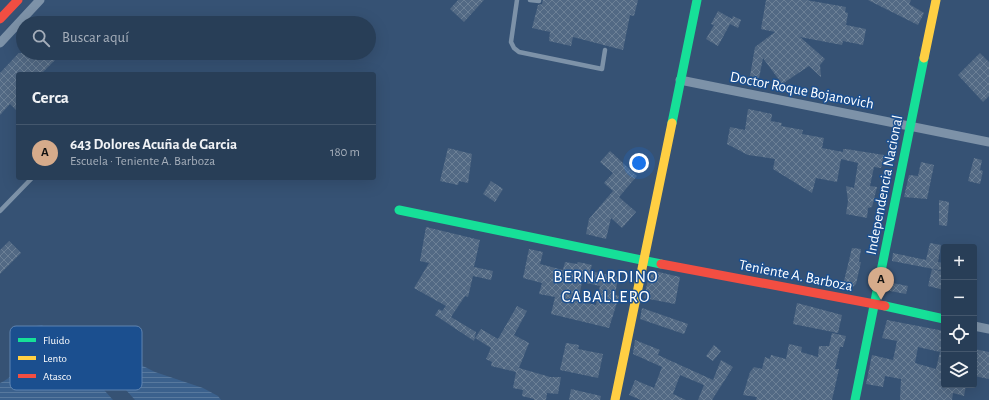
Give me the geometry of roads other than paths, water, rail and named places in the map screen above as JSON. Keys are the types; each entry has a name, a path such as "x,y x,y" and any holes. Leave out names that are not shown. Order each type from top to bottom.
{"main road":[{"path":"0,19 18,0"},
{"path":"615,400 697,0"},
{"name":"Independencia Nacional","path":"855,400 936,0"},
{"name":"Teniente A. Barboza","path":"399,210 643,261 874,304 941,318"}],"street":[{"path":"25,16 40,0"},
{"path":"0,43 16,26"},
{"name":"Doctor Roque Bojanovich","path":"680,80 989,142"},
{"path":"977,327 989,329"}],"lane":[{"path":"517,0 511,42 514,48 519,52 602,69 605,50"},
{"path":"530,0 539,1"},
{"path":"0,211 30,180"}],"water":[{"path":"142,366 155,372 203,388 218,396 221,400 135,400 126,390 142,390"},
{"path":"10,376 10,390 104,390 113,400 0,400 0,383"}],"place":[{"name":"643 Dolores Acuña de Garcia","path":"881,300"}],"district":[{"name":"BERNARDINO CABALLERO","path":"606,286"}]}
